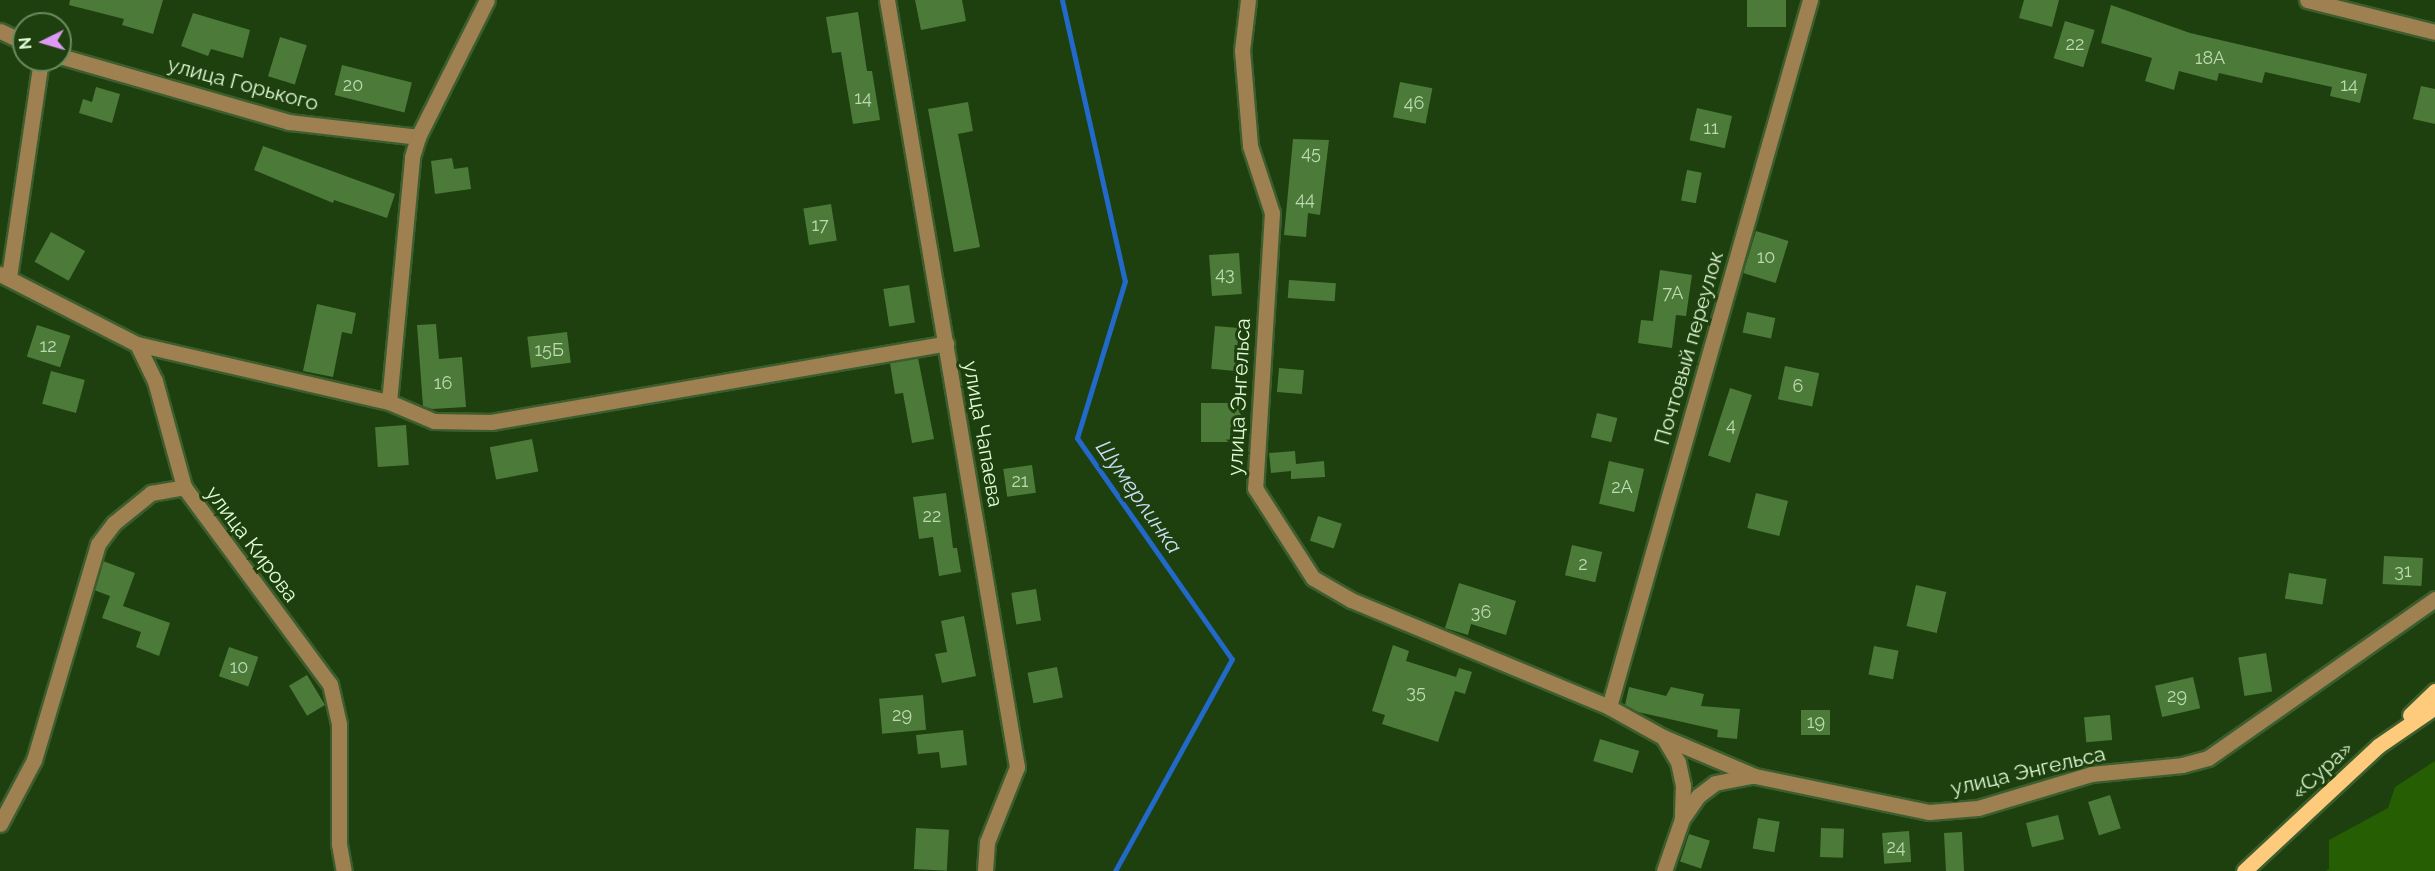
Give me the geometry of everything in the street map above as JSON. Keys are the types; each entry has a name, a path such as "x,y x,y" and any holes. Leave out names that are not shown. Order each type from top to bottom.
{"main road":[{"path":"2378,746 2435,691"},
{"name":"«Сура»","path":"2244,871 2378,746 2435,707"}],"street":[{"path":"388,402 412,157 418,137 487,0"},
{"name":"улица Чапаева","path":"887,0 1017,767 987,842 985,871"},
{"name":"улица Энгельса","path":"1248,0 1242,50 1250,146 1272,213 1255,488 1313,578 1351,600 1609,707 1663,737 1755,776 1929,812 1978,808 2091,774 2182,765 2208,758 2435,599"},
{"name":"Почтовый переулок","path":"1609,707 1810,0"},
{"path":"2307,0 2435,32"},
{"name":"улица Горького","path":"72,59 289,122 418,137"},
{"path":"39,72 5,275 137,344 388,402 434,421 490,422 946,343"},
{"path":"137,344 155,381 184,487"},
{"name":"улица Кирова","path":"0,824 34,760 98,544 114,523 151,493 184,487 330,684 339,724 339,844 344,871"},
{"path":"1663,737 1678,762 1682,819"},
{"path":"1664,871 1682,819 1698,796 1715,783 1755,776"}],"green space":[{"path":"2435,761 2435,871 2326,871 2329,869 2329,840 2388,808 2395,787"}],"building":[{"path":"70,0 163,0 153,34 122,25 124,19 69,5"},
{"path":"915,0 962,0 966,21 921,30"},
{"path":"1747,0 1786,0 1786,27 1747,27"},
{"path":"2024,0 2059,0 2052,27 2019,18"},
{"path":"2111,5 2190,33 2367,74 2360,103 2330,96 2332,87 2265,72 2262,83 2219,73 2217,81 2179,71 2174,90 2145,81 2152,58 2101,43"},
{"path":"858,12 867,71 872,71 880,120 853,124 841,52 832,53 826,17"},
{"path":"193,13 250,30 243,58 211,49 208,56 181,46"},
{"path":"2065,21 2095,30 2083,67 2054,58"},
{"path":"280,37 307,45 295,84 268,76"},
{"path":"342,65 412,82 404,112 335,95"},
{"path":"1400,82 1432,88 1426,124 1393,117"},
{"path":"2421,86 2435,89 2435,124 2413,119"},
{"path":"96,87 120,94 112,123 79,113 83,99 92,102"},
{"path":"968,102 973,131 958,134 980,247 954,252 928,109"},
{"path":"1697,108 1732,116 1725,148 1690,140"},
{"path":"1293,139 1329,140 1320,215 1308,213 1306,237 1284,235"},
{"path":"263,146 395,194 387,218 334,200 333,203 254,170"},
{"path":"452,158 454,169 468,167 471,189 435,194 431,161"},
{"path":"1687,170 1702,173 1696,203 1681,200"},
{"path":"831,204 837,241 809,245 803,208"},
{"path":"1756,231 1789,241 1776,283 1743,273"},
{"path":"51,232 85,251 69,281 35,262"},
{"path":"1239,253 1242,294 1212,296 1209,255"},
{"path":"1660,270 1692,275 1686,316 1676,315 1672,348 1638,343 1641,320 1653,321"},
{"path":"1289,280 1336,283 1335,301 1288,298"},
{"path":"909,285 915,323 889,327 883,289"},
{"path":"317,304 356,313 352,334 342,332 333,377 303,371"},
{"path":"1747,312 1775,318 1771,339 1743,333"},
{"path":"436,324 439,359 462,357 466,407 432,409 423,406 417,325"},
{"path":"37,325 70,336 60,367 27,356"},
{"path":"1215,326 1239,328 1235,371 1211,369"},
{"path":"567,332 571,363 531,368 527,337"},
{"path":"918,358 934,439 912,443 903,393 895,394 890,363"},
{"path":"1785,366 1819,373 1812,407 1778,399"},
{"path":"1279,368 1304,370 1302,394 1277,392"},
{"path":"51,371 85,380 76,413 42,404"},
{"path":"1730,388 1752,395 1730,463 1708,456"},
{"path":"1201,403 1241,403 1241,442 1201,442"},
{"path":"1597,413 1617,418 1611,442 1591,437"},
{"path":"406,425 409,465 378,467 375,427"},
{"path":"532,439 538,471 496,480 490,447"},
{"path":"1295,451 1296,464 1324,461 1325,477 1291,479 1291,471 1271,473 1269,453"},
{"path":"1609,461 1644,469 1634,512 1599,504"},
{"path":"1032,465 1036,493 1007,497 1003,469"},
{"path":"946,493 953,548 957,548 961,572 939,576 933,537 919,539 913,497"},
{"path":"1756,493 1788,501 1779,536 1747,528"},
{"path":"1318,516 1342,524 1334,548 1310,541"},
{"path":"1572,545 1602,552 1595,582 1565,575"},
{"path":"2384,556 2423,558 2421,586 2383,584"},
{"path":"103,561 135,573 123,606 170,623 159,656 136,647 141,632 102,618 110,596 94,590"},
{"path":"2289,573 2327,579 2322,605 2285,599"},
{"path":"1459,583 1516,601 1506,635 1471,624 1468,635 1445,628"},
{"path":"1916,585 1946,592 1937,633 1907,626"},
{"path":"1036,589 1041,621 1016,625 1011,593"},
{"path":"964,616 976,676 942,683 935,654 947,652 941,621"},
{"path":"1393,645 1409,651 1406,661 1456,677 1459,668 1472,672 1465,694 1455,691 1438,742 1382,724 1385,715 1372,711"},
{"path":"1874,646 1899,651 1893,679 1868,674"},
{"path":"229,647 258,657 248,686 219,676"},
{"path":"2266,653 2272,692 2244,696 2238,657"},
{"path":"1057,667 1063,697 1033,703 1028,673"},
{"path":"307,675 325,705 307,716 289,686"},
{"path":"2193,677 2200,708 2162,717 2155,686"},
{"path":"1629,687 1666,696 1671,687 1704,694 1701,706 1740,709 1737,739 1717,737 1718,730 1638,712 1625,705"},
{"path":"923,695 926,730 882,734 879,699"},
{"path":"1801,710 1830,710 1830,735 1801,735"},
{"path":"2110,715 2112,740 2086,742 2084,717"},
{"path":"963,730 967,765 941,768 939,752 918,754 916,735"},
{"path":"1600,739 1639,751 1632,773 1593,761"},
{"path":"2110,795 2121,828 2099,835 2088,802"},
{"path":"2058,815 2064,839 2032,847 2026,823"},
{"path":"1758,818 1780,822 1774,852 1753,849"},
{"path":"916,828 949,830 947,871 914,869"},
{"path":"1821,828 1844,829 1843,858 1820,857"},
{"path":"1909,831 1911,862 1884,864 1882,833"},
{"path":"1962,832 1964,871 1946,871 1944,833"},
{"path":"1689,834 1710,841 1701,868 1680,862"}],"waterway":[{"name":"Шумерлинка","path":"1062,0 1125,281 1077,438 1232,659 1115,871"}]}
